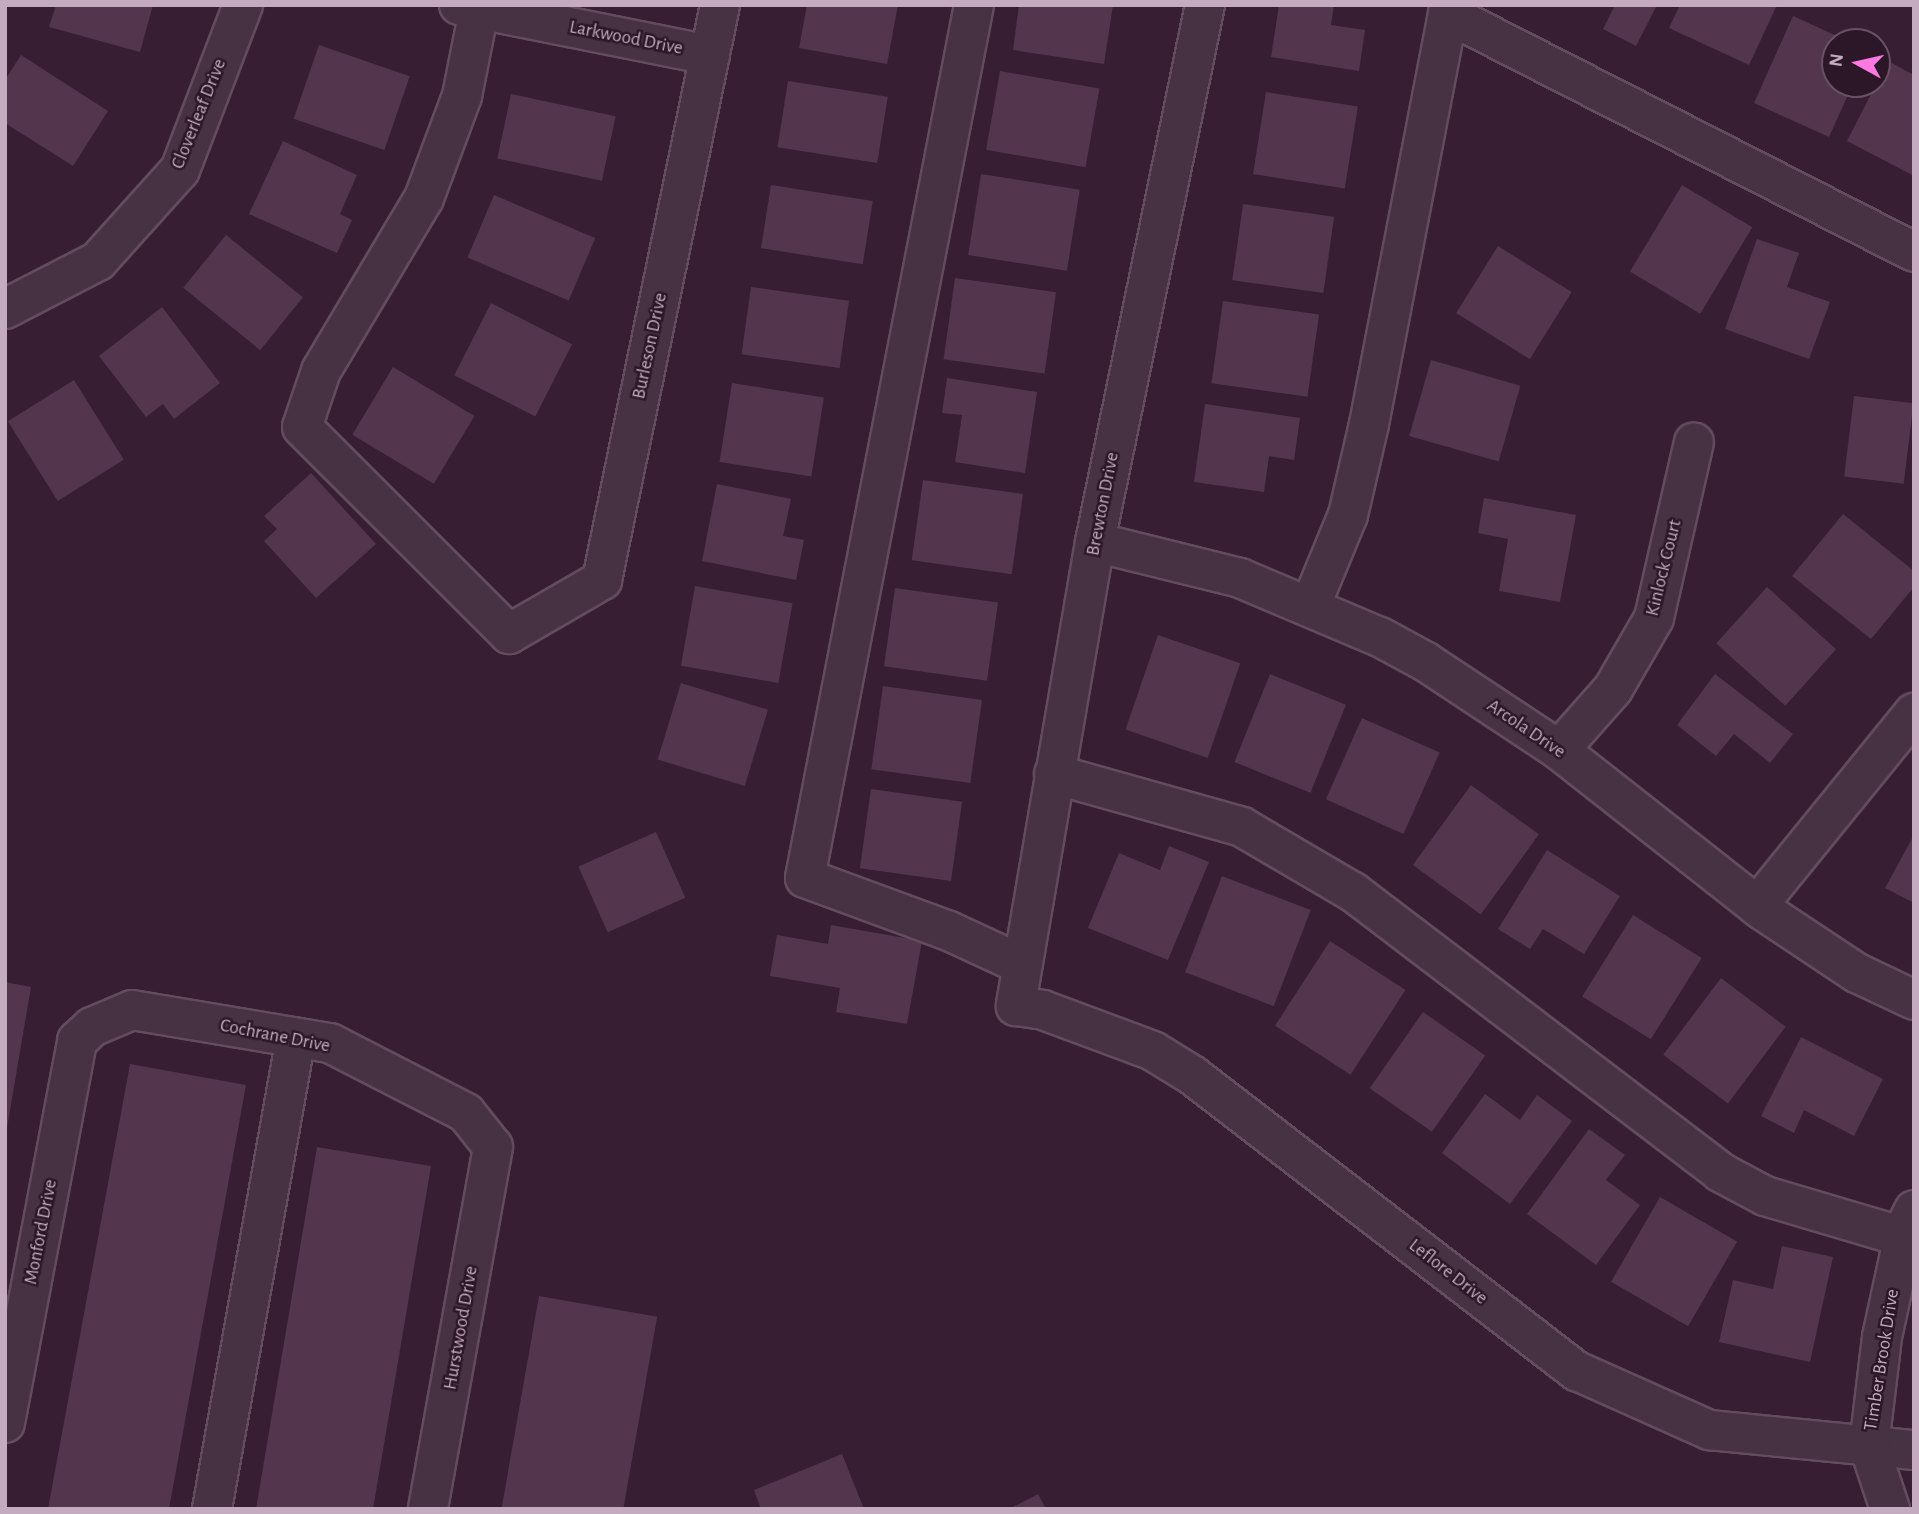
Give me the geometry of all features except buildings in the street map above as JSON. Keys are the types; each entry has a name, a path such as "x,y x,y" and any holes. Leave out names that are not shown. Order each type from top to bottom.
{"street":[{"name":"Cloverleaf Drive","path":"5,309 98,261 180,170 243,5"},
{"name":"Burleson Drive","path":"472,7 463,96 424,198 321,371 302,427 509,634 602,580 720,5"},
{"path":"974,5 805,878 949,932 1020,964"},
{"name":"Brewton Drive","path":"1016,1006 1020,964 1095,542 1205,5"},
{"name":"Larkwood Drive","path":"472,7 710,55"},
{"path":"1310,607 1348,516 1369,424 1449,10 1914,252"},
{"name":"Kinlock Court","path":"1559,750 1613,689 1654,618 1694,442"},
{"name":"Arcola Drive","path":"1095,542 1240,578 1310,607 1426,662 1559,750 1757,906 1857,973 1914,1000"},
{"path":"1757,906 1914,713"},
{"path":"1054,774 1242,827 1353,892 1720,1172 1765,1196 1910,1229"},
{"name":"Leflore Drive","path":"1016,1006 1042,1010 1153,1051 1192,1075 1577,1371 1709,1430 1914,1450"},
{"name":"Cochrane Drive","path":"77,1041 92,1027 132,1010 330,1043 466,1113 493,1147"},
{"path":"212,1509 296,1037"},
{"name":"Monford Drive","path":"5,1423 77,1041"},
{"name":"Hurstwood Drive","path":"428,1509 493,1147"},
{"name":"Timber Brook Drive","path":"1890,1509 1869,1446 1882,1337 1910,1229"}]}
